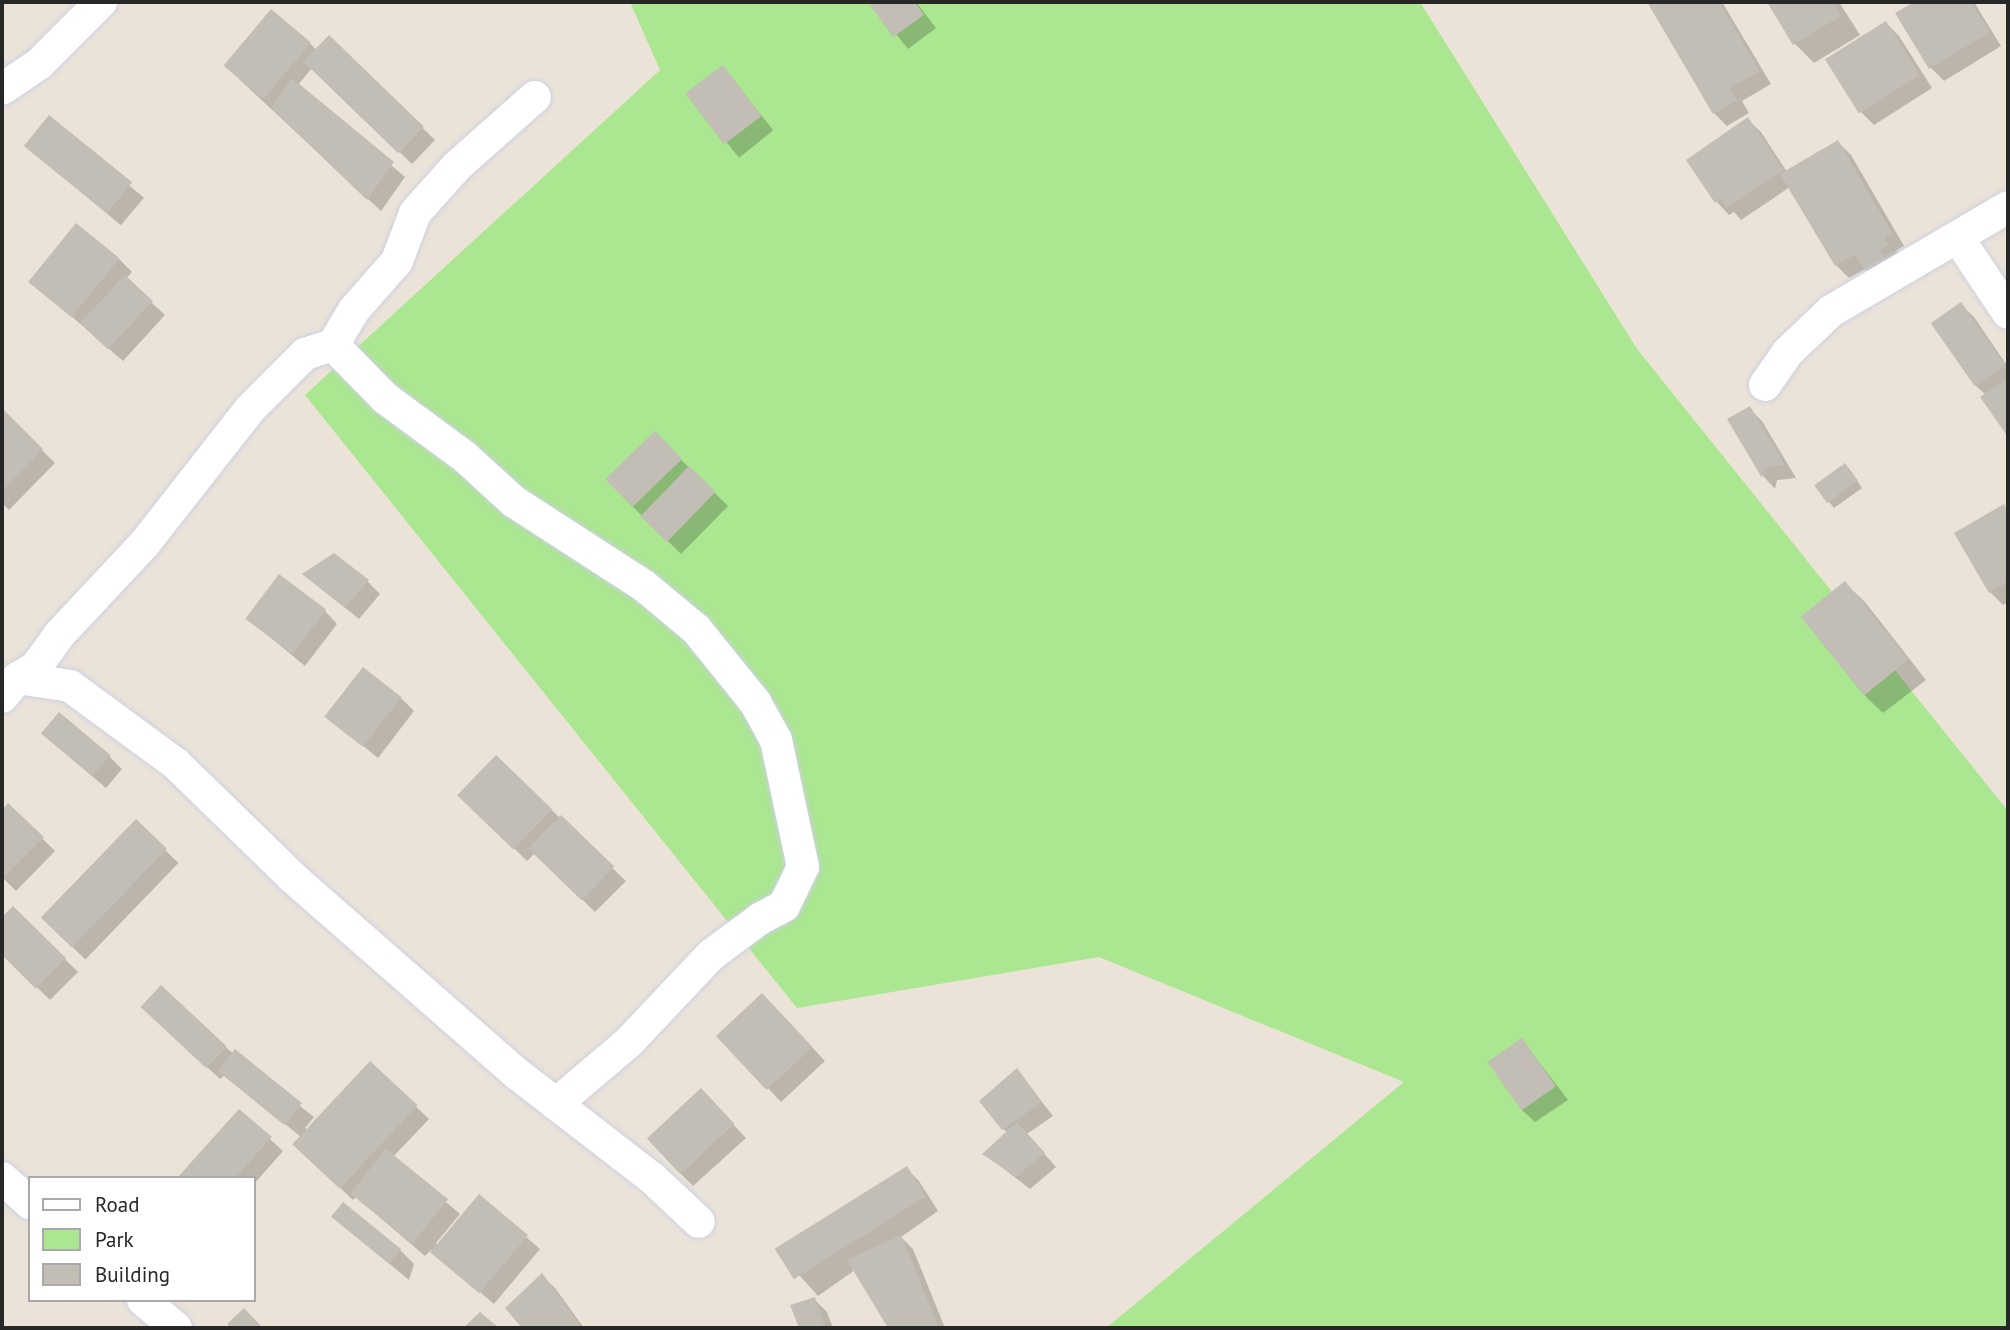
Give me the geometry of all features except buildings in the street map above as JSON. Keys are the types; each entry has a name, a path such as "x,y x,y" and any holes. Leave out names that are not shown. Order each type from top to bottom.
{"street":[{"path":"2,89 39,64 101,2"},
{"path":"10,688 36,667 60,635 145,543 250,409 305,354 333,345 354,310 397,261 415,213 457,166 536,97"},
{"path":"1765,385 1788,352 1831,311 2008,206"},
{"path":"1958,238 2008,313"},
{"path":"333,345 385,398 465,457 513,501 643,585 696,629 755,702 776,740 803,867 784,906 761,918 711,955 629,1042 556,1104"},
{"path":"10,688 69,686 176,764 292,877 556,1104 652,1178 699,1222"},
{"path":"2,1178 28,1201"},
{"path":"145,1302 176,1328"}],"green space":[{"path":"630,2 1420,2 1637,349 2008,811 2008,1328 1106,1328 1404,1082 1099,957 797,1008 305,395 660,70"}]}
